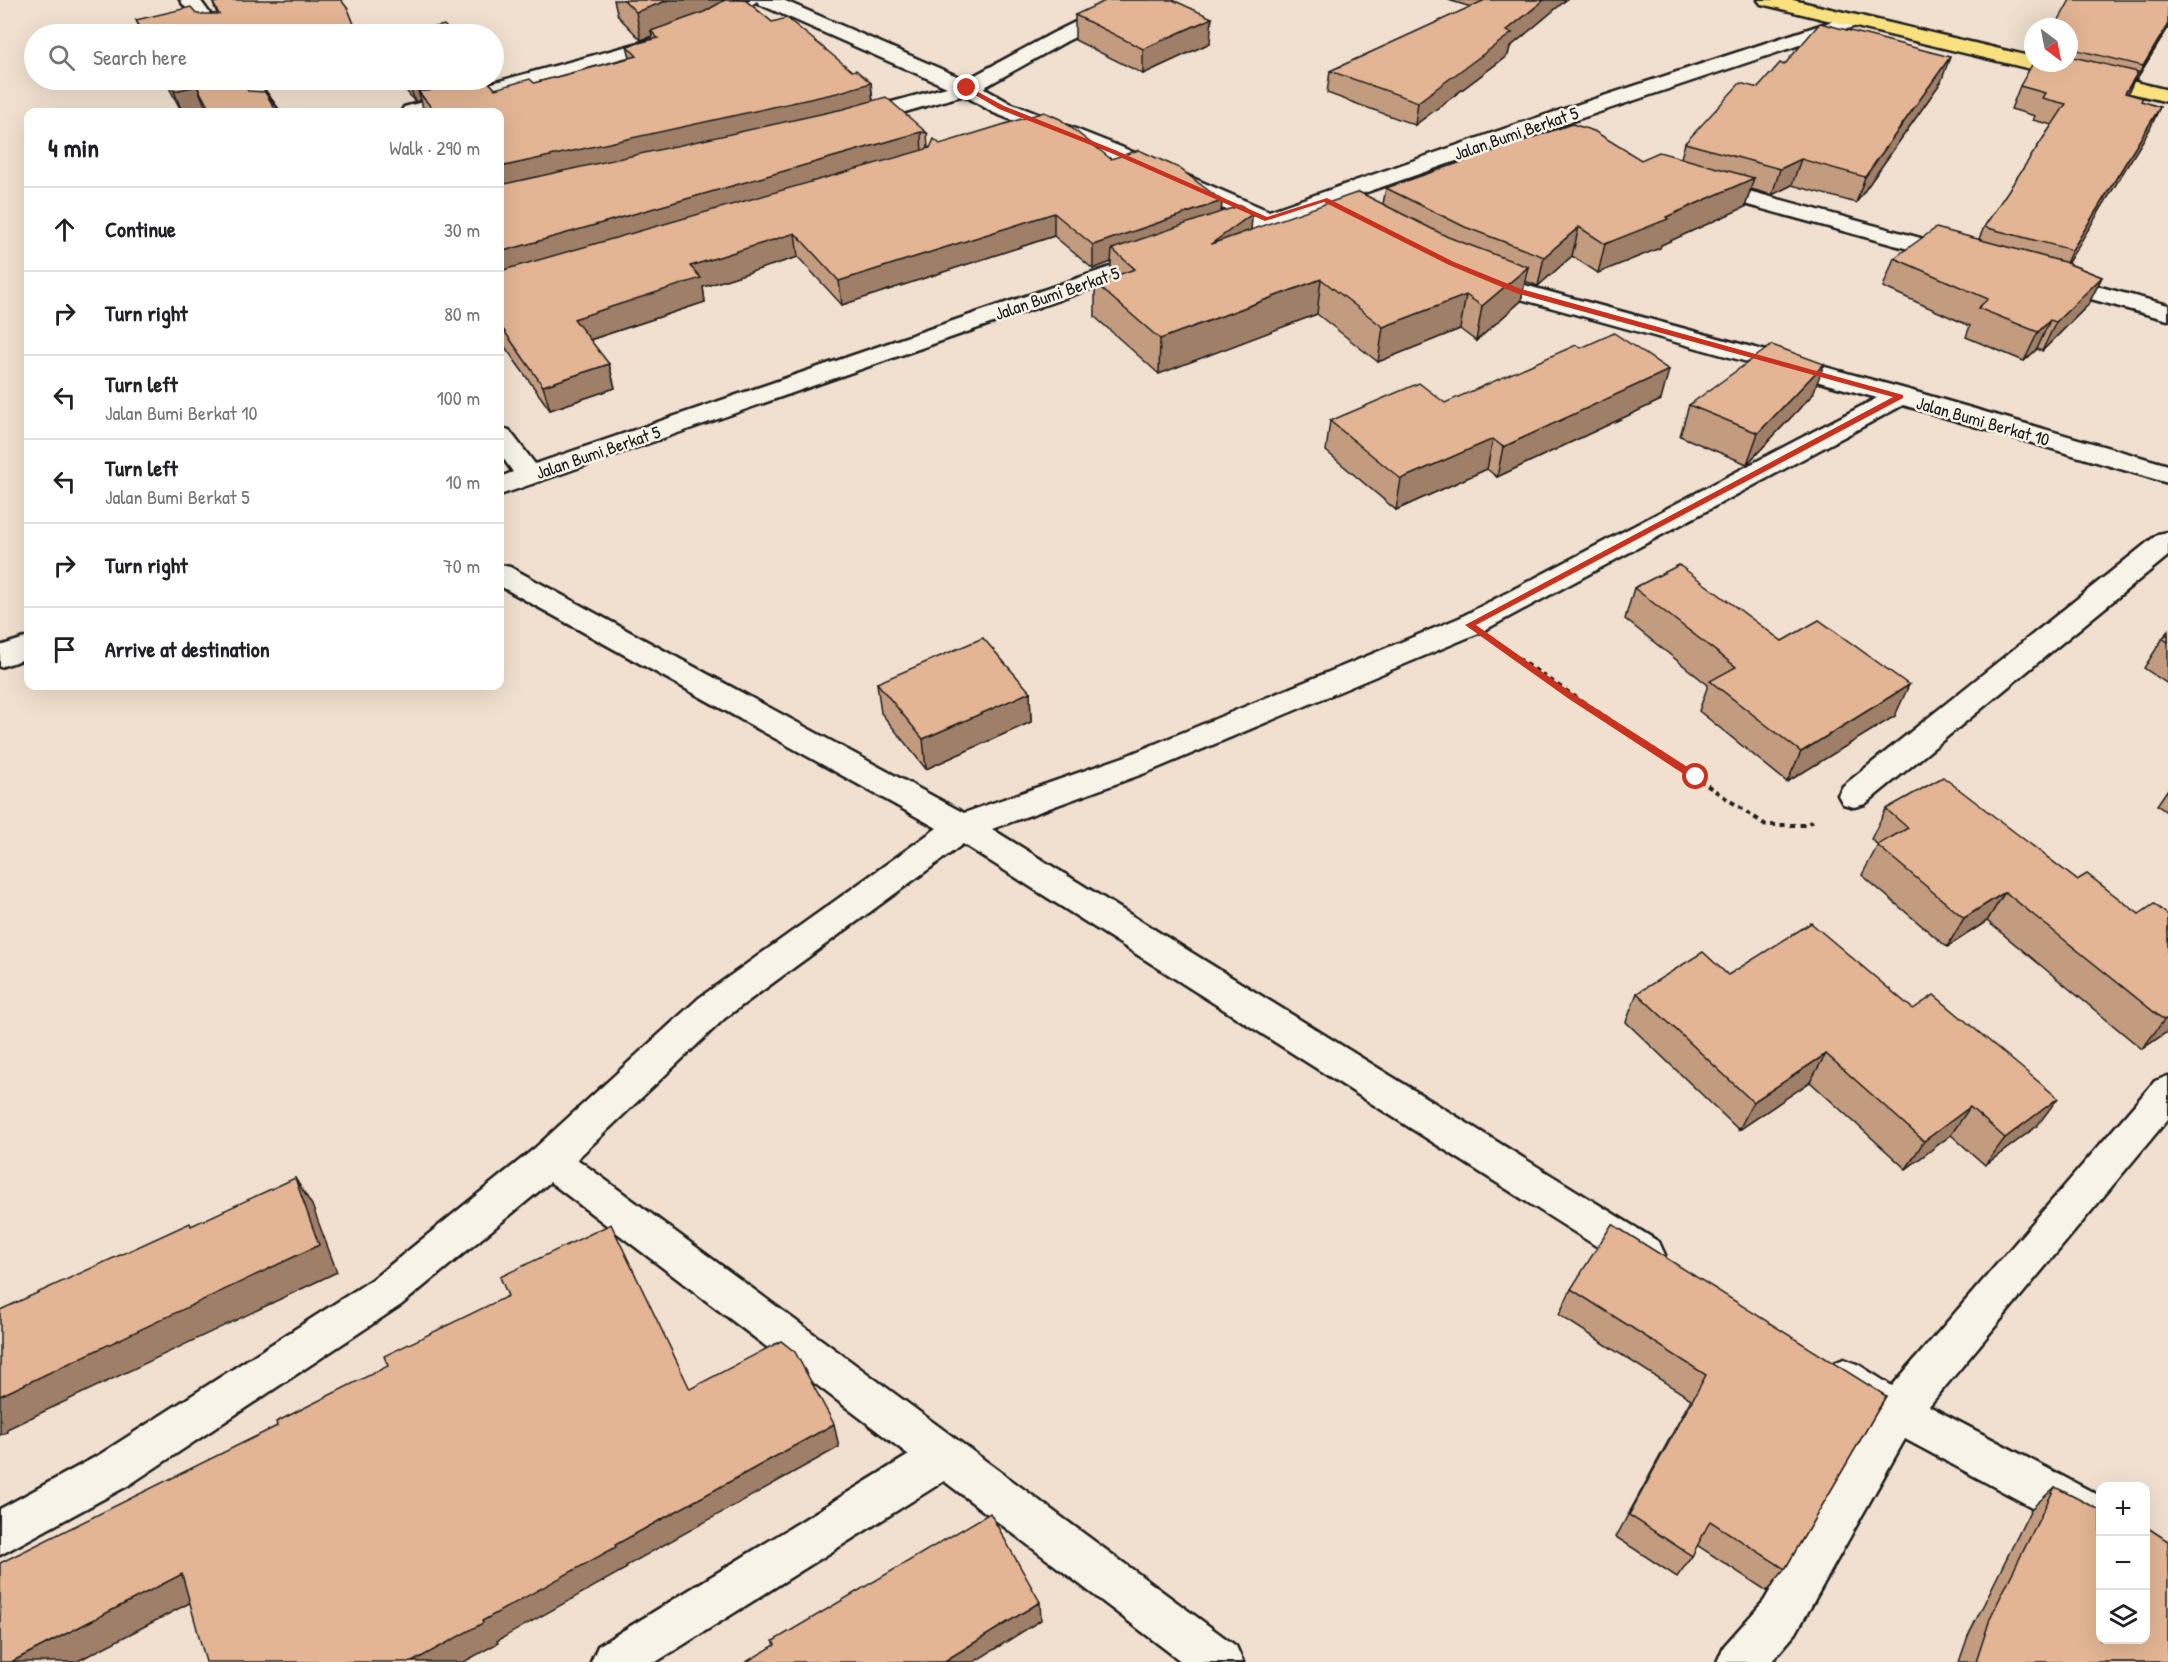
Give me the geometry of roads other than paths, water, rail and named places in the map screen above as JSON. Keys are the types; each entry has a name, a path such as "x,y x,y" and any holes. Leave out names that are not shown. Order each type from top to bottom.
{"main road":[{"path":"1768,0 2168,96"}],"street":[{"path":"190,0 208,24"},
{"path":"504,87 626,54 698,27 734,10 748,0"},
{"path":"766,0 967,88 1011,112 1124,156 1267,219"},
{"path":"834,125 967,88 1060,37 1136,0"},
{"name":"Jalan Bumi Berkat 5","path":"504,485 1526,129 1855,20"},
{"path":"253,90 266,108"},
{"path":"427,108 493,90"},
{"path":"1526,129 1558,140"},
{"path":"1686,181 1979,261"},
{"path":"1325,199 1356,215"},
{"name":"Jalan Bumi Berkat 10","path":"1461,268 1519,291 1900,396 2168,474"},
{"path":"2035,276 2168,313"},
{"path":"0,1533 114,1470 387,1292 549,1160 712,1008 962,827 1137,764 1470,625 1900,396"},
{"path":"504,441 530,476"},
{"path":"1854,795 2168,541"},
{"path":"504,576 962,827 1674,1272"},
{"path":"0,657 24,648"},
{"path":"1740,1662 1780,1617 1897,1412 2168,1092"},
{"path":"549,1160 1220,1662"},
{"path":"1816,1361 1897,1412 2096,1517"},
{"path":"615,1662 944,1457"}]}
